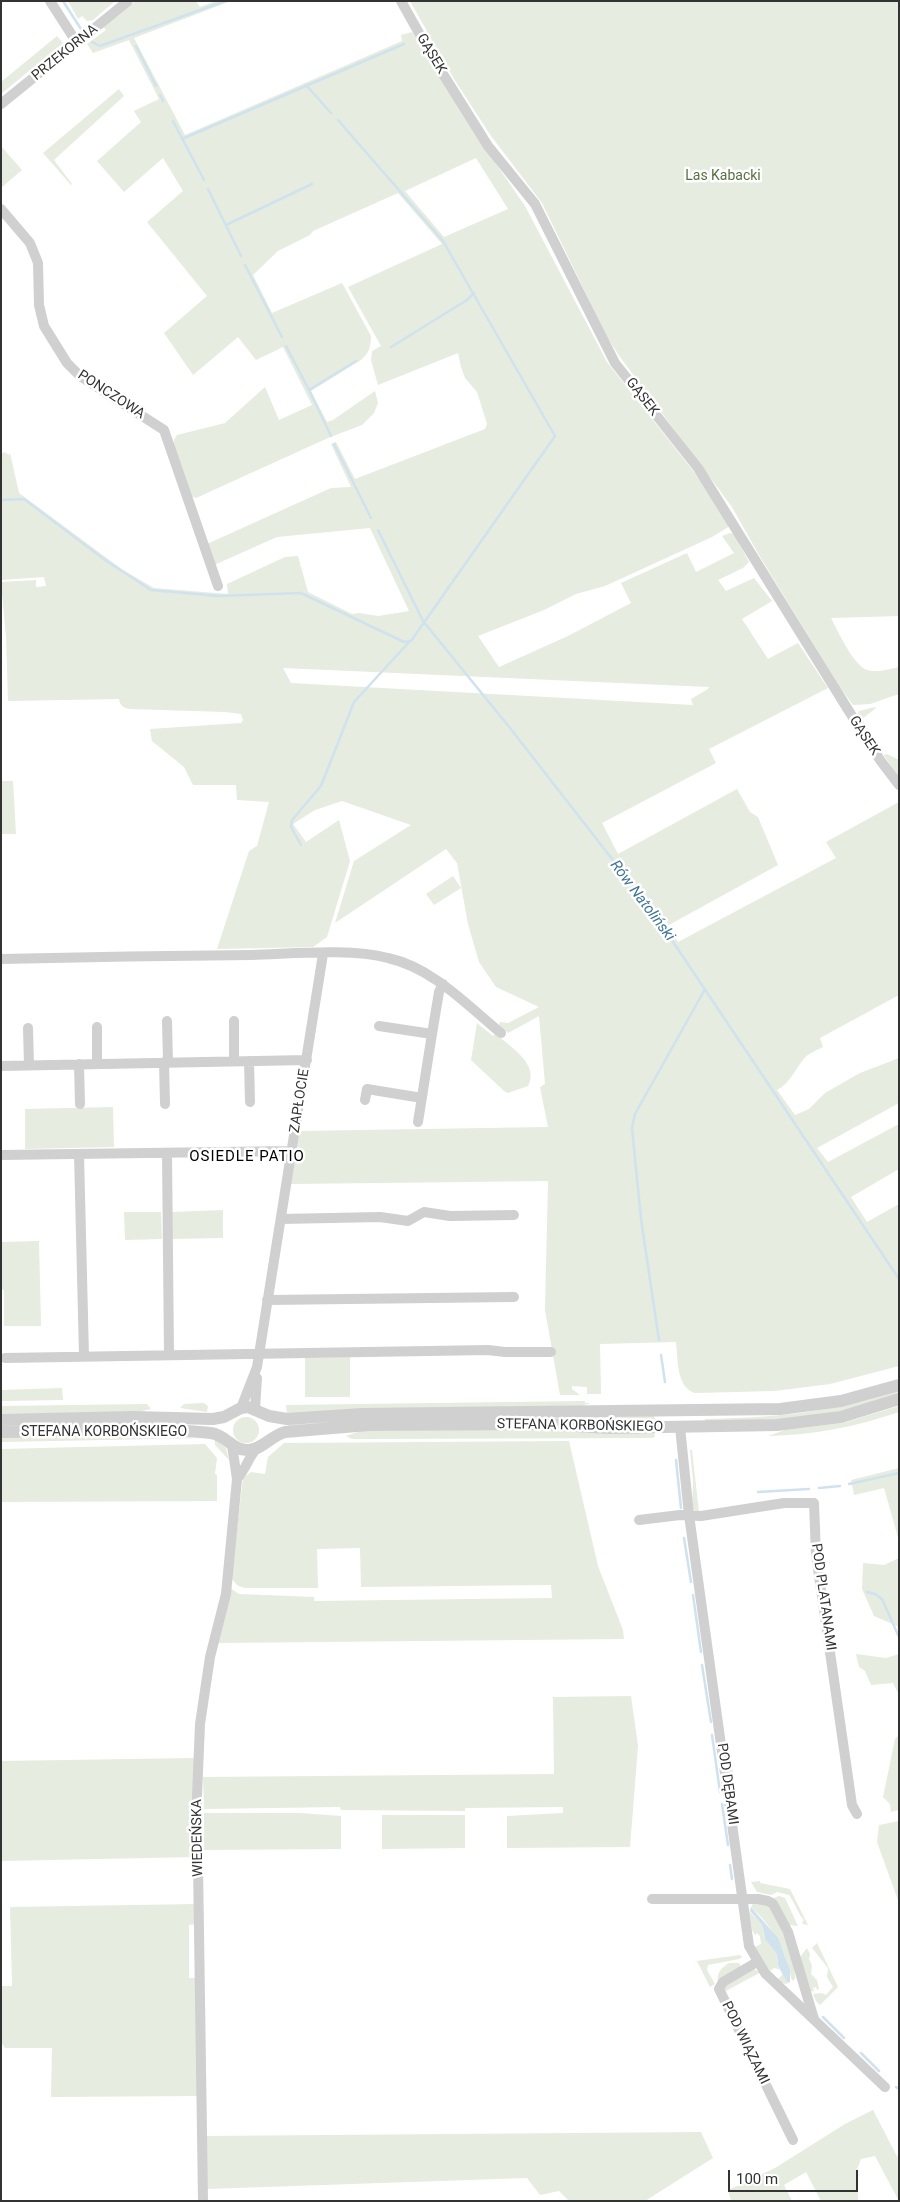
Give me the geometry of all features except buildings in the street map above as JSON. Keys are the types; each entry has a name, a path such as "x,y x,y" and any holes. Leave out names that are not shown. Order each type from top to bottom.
{"street":[{"path":"50,1 77,43"},
{"name":"PRZEKORNA","path":"1,104 128,1"},
{"name":"GĄSEK","path":"401,1 433,58 488,146 535,204 615,363 698,468 847,708 880,760 899,785"},
{"name":"PONCZOWA","path":"1,209 30,244 38,263 39,305 44,326 67,363 80,376 164,430 218,586"},
{"path":"1,959 323,954 351,954 388,958 414,968 443,984 501,1033"},
{"name":"ZAPŁOCIE","path":"237,1410 257,1367 260,1353 323,954"},
{"path":"418,1122 439,992 443,984"},
{"path":"234,1020 234,1061"},
{"path":"165,1104 167,1022"},
{"path":"378,1026 432,1034"},
{"path":"97,1027 97,1064"},
{"path":"28,1028 29,1065"},
{"path":"1,1066 307,1060"},
{"path":"249,1061 250,1102"},
{"path":"79,1064 80,1104"},
{"path":"365,1100 367,1090 422,1098"},
{"path":"1,1155 292,1150"},
{"path":"167,1152 169,1355"},
{"path":"79,1154 84,1356"},
{"path":"281,1219 380,1217 408,1220 424,1212 459,1216 514,1215"},
{"path":"268,1300 514,1297"},
{"path":"5,1358 488,1350 551,1352"},
{"name":"ZAPŁOCIE","path":"257,1367 259,1411"},
{"name":"STEFANA KORBOŃSKIEGO","path":"1,1420 133,1417 213,1419 237,1410 259,1411 287,1419 371,1414 798,1408 858,1398 899,1385"},
{"name":"STEFANA KORBOŃSKIEGO","path":"1,1432 135,1429 212,1433 226,1439 232,1445 246,1450 259,1447 273,1436 285,1432 369,1425 543,1424 609,1428 800,1424 841,1417 899,1399"},
{"path":"232,1445 228,1440 225,1429 226,1423 237,1410"},
{"path":"678,1410 680,1427"},
{"path":"259,1411 268,1426 268,1433 259,1447"},
{"name":"POD DĘBAMI","path":"680,1427 689,1515 749,1946 765,1973 884,2087"},
{"name":"WIEDEŃSKA","path":"203,2201 197,1796 200,1724 210,1657 226,1594 237,1479 232,1445"},
{"name":"WIEDEŃSKA","path":"237,1479 246,1469 248,1460 259,1447"},
{"name":"POD PLATANAMI","path":"689,1515 701,1516 784,1503 814,1503 816,1555 852,1805 856,1814"},
{"path":"639,1520 689,1515"},
{"path":"652,1900 743,1899 763,1900 773,1904 793,1945 814,2019"},
{"name":"POD WIĄZAMI","path":"757,1962 723,1982 720,1989 793,2140"},
{"path":"784,1990 792,1988 802,1980"}],"green space":[{"path":"68,1 115,1 93,20 87,21 82,16 78,19"},
{"path":"136,1 196,1 200,7 216,1 231,1 134,38 185,135 402,41 401,35 412,32 472,129 525,206 607,362 702,482 730,526 712,537 605,586 576,594 544,610 478,636 499,667 568,636 631,603 621,583 687,553 696,572 734,553 722,536 730,533 734,534 749,562 743,568 718,580 726,591 754,578 772,601 742,619 768,659 798,643 828,688 709,749 716,763 602,823 618,854 737,789 750,812 758,817 778,865 667,926 678,942 836,858 826,842 899,802 899,995 820,1038 823,1047 805,1058 789,1080 777,1090 795,1115 809,1109 825,1093 860,1073 899,1058 899,1103 817,1148 828,1162 899,1124 899,1169 851,1197 867,1222 899,1204 899,1366 830,1384 774,1391 695,1393 684,1385 681,1379 676,1342 600,1344 601,1394 587,1394 587,1387 572,1386 572,1389 580,1395 560,1395 545,1310 548,1181 291,1184 300,1131 548,1127 540,1087 545,1084 539,1016 508,1033 499,1025 500,1022 508,1023 539,1007 496,987 479,962 468,924 457,863 446,849 335,923 354,861 411,825 342,801 315,810 293,824 306,842 339,820 350,861 327,937 313,947 217,949 249,851 257,846 269,802 237,800 236,785 193,785 184,767 152,741 150,729 241,723 243,720 241,714 130,709 123,706 119,699 8,701 6,636 1,582 36,580 36,587 46,586 44,577 1,580 1,455 4,452 9,455 10,453 19,493 123,570 154,588 228,594 227,584 285,557 298,556 308,592 352,614 359,613 378,616 409,611 370,528 277,537 214,565 207,544 331,488 351,487 331,444 336,442 355,479 485,429 487,424 477,392 465,378 458,353 378,385 371,360 372,351 381,346 348,287 442,244 398,193 313,231 310,235 278,251 253,275 272,313 342,283 371,336 370,347 361,360 311,391 327,422 333,420 375,391 378,403 374,413 362,425 328,438 196,498 191,496 174,446 174,440 177,435 225,423 265,387 279,420 312,405 283,347 256,360 238,337 193,375 164,333 207,296 147,222 183,191 163,158 124,192 97,161 141,122 134,111 159,99 129,40 93,53 87,44 106,30 103,27","holes":["476,158 508,209 444,237 405,191","283,668 709,687 691,699 693,705 291,683"]},
{"name":"Las Kabacki","path":"410,1 899,1 899,616 831,618 846,647 856,662 862,667 875,671 899,667 899,694 870,704 853,705 839,686 732,507 607,337 542,203 491,136 454,79"},
{"path":"57,36 63,43 1,94 1,82"},
{"path":"119,89 124,96 54,160 71,185 43,153"},
{"path":"1,146 22,170 1,188"},
{"path":"875,707 862,719 884,755 887,754 899,760 899,778 857,715 859,711"},
{"path":"2,781 13,781 16,834 1,834"},
{"path":"453,876 461,888 434,905 426,894"},
{"path":"477,1023 493,1036 495,1033 527,1063 531,1078 528,1086 508,1093 471,1060"},
{"path":"113,1107 114,1147 25,1149 25,1109"},
{"path":"223,1210 223,1238 171,1239 171,1212"},
{"path":"124,1212 161,1212 162,1239 125,1240"},
{"path":"39,1241 41,1326 4,1326 4,1290 1,1289 1,1242"},
{"path":"350,1357 350,1397 305,1397 305,1358"},
{"path":"62,1388 63,1400 1,1401 1,1390"},
{"path":"899,1390 899,1395 872,1404 810,1418 705,1422 705,1419 779,1415 828,1409 876,1398"},
{"path":"585,1401 585,1403 591,1403 577,1407 287,1415 286,1405"},
{"path":"204,1403 208,1406 207,1412 180,1408 184,1404"},
{"path":"147,1404 151,1409 133,1413 1,1415 1,1406"},
{"path":"899,1406 899,1412 850,1426 818,1432 768,1436 785,1430 843,1423"},
{"path":"654,1416 655,1419 288,1427 288,1424"},
{"path":"246,1417 255,1421 259,1430 255,1439 246,1443 237,1439 233,1430 237,1421"},
{"path":"546,1429 654,1433 655,1436 653,1438 352,1439 346,1436 361,1431"},
{"path":"140,1434 206,1438 1,1442 1,1437"},
{"path":"215,1439 226,1448 229,1460 215,1445"},
{"path":"569,1441 598,1566 623,1630 624,1639 217,1643 230,1588 239,1594 314,1597 314,1601 552,1598 551,1585 361,1587 360,1548 317,1549 318,1588 245,1588 238,1586 231,1578 243,1478 251,1472 265,1474 268,1457 284,1443"},
{"path":"205,1444 217,1458 215,1474 217,1475 217,1501 1,1502 1,1449"},
{"path":"690,1450 692,1450 699,1512 694,1510 692,1506 693,1481"},
{"path":"899,1468 899,1541 884,1488 854,1495 851,1480"},
{"path":"899,1558 899,1630 897,1626 874,1616 862,1589 863,1563 884,1565"},
{"path":"856,1654 886,1658 899,1654 899,1695 893,1683 871,1685 865,1671 859,1667"},
{"path":"631,1696 638,1746 630,1847 507,1848 507,1816 563,1813 563,1807 465,1808 465,1811 341,1810 340,1807 204,1809 203,1777 554,1774 553,1697"},
{"path":"899,1735 899,1810 891,1812 890,1804 883,1797 895,1739"},
{"path":"726,1741 729,1741 733,1773 729,1772"},
{"path":"195,1758 196,1857 1,1861 1,1761"},
{"path":"204,1813 300,1813 341,1816 341,1849 204,1850"},
{"path":"382,1815 465,1815 465,1848 382,1849"},
{"path":"899,1821 899,1903 877,1842 879,1825"},
{"path":"760,1881 760,1883 790,1889 808,1925 803,1924 804,1920 789,1895 777,1892 771,1895 757,1892 751,1882"},
{"path":"759,1894 774,1898 779,1896 785,1898 798,1926 788,1925"},
{"path":"758,1903 769,1907 778,1921 793,1963 795,1979 792,1981 778,1941 766,1923 751,1907 753,1904"},
{"path":"196,1904 196,1924 189,1925 189,1978 197,1978 198,2096 51,2097 52,2048 5,2048 1,2042 1,1986 12,1986 10,1907"},
{"path":"749,1911 762,1925 764,1937 777,1954 780,1970 774,1968 770,1971 765,1966 755,1947 761,1944 760,1936 757,1933 755,1935 752,1930"},
{"path":"817,1943 838,1987 820,2005 813,1994 822,1993 826,1995 833,1987 827,1977 828,1968 812,1948"},
{"path":"807,1948 812,1966 811,1974 817,1980 819,1989 817,1990 816,1987 813,1988 814,1991 807,1992 800,1957"},
{"path":"740,1955 742,1957 739,1959 708,1965 707,1970 715,1984 710,1987 697,1961"},
{"path":"729,1963 739,1963 741,1967 718,1981 719,1972"},
{"path":"753,1969 761,1972 724,1992 724,1986"},
{"path":"781,1972 788,1981 787,1984 781,1983 778,1979 782,1975"},
{"path":"873,2110 899,2160 899,2201 875,2156 861,2159 857,2170 858,2201 821,2201 806,2172 784,2185 792,2201 731,2201 728,2190 775,2168 845,2124"},
{"path":"701,2132 713,2158 645,2201 569,2201 559,2191 540,2195 527,2178 206,2189 206,2136"}],"water":[{"path":"751,1907 778,1938 790,1970 790,1982 788,1983 778,1966 777,1954 765,1939 762,1925 750,1911"}],"waterway":[{"name":"Rów Natoliński","path":"63,1 81,29"},
{"path":"92,42 100,46 225,1"},
{"path":"182,139 404,44"},
{"name":"Rów Natoliński","path":"136,46 156,86"},
{"path":"306,85 331,113"},
{"name":"Rów Natoliński","path":"160,95 163,101"},
{"path":"1,500 24,499 105,560 151,590 219,596 301,593 404,642 411,641 555,436 443,241 338,120"},
{"name":"Rów Natoliński","path":"173,121 204,180"},
{"path":"226,225 312,184"},
{"name":"Rów Natoliński","path":"208,189 241,256"},
{"name":"Rów Natoliński","path":"245,265 282,337"},
{"path":"391,347 467,300 474,293"},
{"name":"Rów Natoliński","path":"286,346 309,390 356,361"},
{"name":"Rów Natoliński","path":"310,392 331,436"},
{"name":"Rów Natoliński","path":"334,444 371,518"},
{"name":"Rów Natoliński","path":"378,530 423,621 510,728 651,909 899,1279"},
{"path":"301,845 291,827 292,820 321,786 354,702 410,641"},
{"path":"659,1340 641,1219 632,1128 635,1114 705,989"},
{"path":"661,1355 665,1382"},
{"path":"676,1460 681,1508"},
{"path":"849,1484 899,1473"},
{"path":"819,1488 840,1486"},
{"path":"758,1492 809,1489"},
{"path":"684,1538 691,1582"},
{"path":"867,1592 875,1594 882,1599 899,1637"},
{"path":"693,1595 701,1652"},
{"path":"702,1665 711,1722"},
{"path":"712,1735 720,1792"},
{"path":"722,1804 728,1845"},
{"path":"730,1865 732,1879"},
{"path":"823,2017 844,2038"},
{"path":"861,2053 879,2071"}],"district":[{"name":"OSIEDLE PATIO","path":"247,1157"}]}
